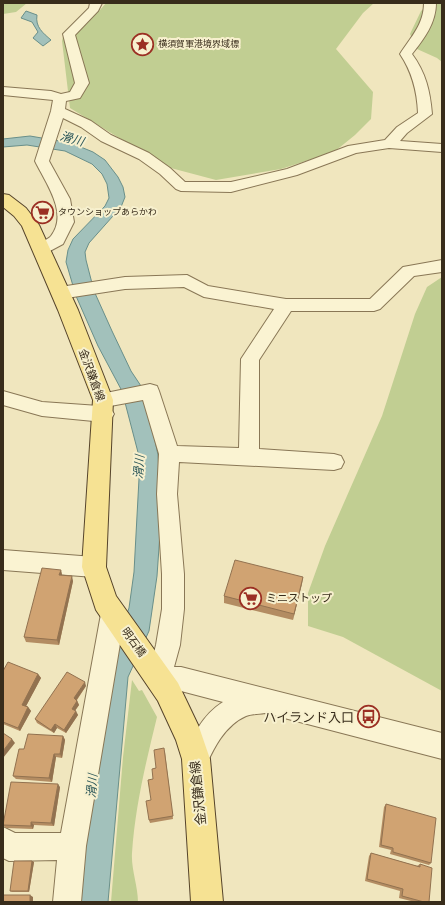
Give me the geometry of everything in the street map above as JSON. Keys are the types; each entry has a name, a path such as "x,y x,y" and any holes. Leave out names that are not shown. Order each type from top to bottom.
{"main road":[{"name":"金沢鎌倉線","path":"3,199 20,212 30,225 42,248 104,407 94,567 105,602 114,615"},
{"name":"明石橋","path":"114,615 156,674"},
{"name":"金沢鎌倉線","path":"156,674 175,707 196,759 207,902"}],"street":[{"path":"42,248 56,240 66,222 62,199 42,161 59,104 75,95 82,83 70,34 94,9 96,3"},
{"path":"389,144 402,130 425,114 424,94 416,67 406,54 427,23 430,3"},
{"path":"3,91 51,95 59,104 86,124 106,138 144,156 165,171 181,186 231,187 292,172 354,149 389,144 442,148"},
{"path":"60,293 125,284 187,281 204,291 286,305 374,305 409,271 442,266"},
{"path":"249,457 250,359 286,305"},
{"path":"3,398 42,409 104,407 150,391 169,454 166,494 173,574 173,608 168,645 156,674 267,700 442,746"},
{"path":"169,454 334,462"},
{"path":"3,560 94,567"},
{"path":"68,902 72,846 114,615"},
{"path":"196,759 202,742 214,726 226,714 244,704 267,700"},
{"path":"3,841 9,846 72,846"}],"green space":[{"path":"3,3 27,3 16,12 3,14"},
{"path":"106,3 374,3 363,13 336,49 373,92 371,119 355,135 334,152 281,169 216,180 167,167 70,108 62,41 64,32 100,10"},
{"path":"432,3 442,3 442,62 437,58 417,49 410,34 421,11"},
{"path":"442,277 442,691 343,637 308,626 308,593 325,546 382,416 415,314 427,287"},
{"path":"132,680 139,691 142,690 157,717 142,785 133,836 132,859 138,902 111,902 123,757"}],"water":[{"path":"26,11 37,15 38,26 51,40 43,46 33,38 38,32 32,22 21,18"},
{"path":"30,136 71,143 93,152 105,160 118,177 123,187 125,197 121,207 89,243 85,252 86,260 94,291 131,371 143,389 158,455 160,533 157,576 149,631 128,677 108,902 79,902 104,692 112,654 129,608 134,572 140,460 122,391 98,346 76,296 66,262 68,250 73,239 105,206 109,198 107,184 102,174 92,164 65,151 27,145 3,147 3,139"}],"building":[{"path":"235,560 303,577 294,614 224,596"},
{"path":"42,568 61,570 59,575 72,576 57,640 24,637"},
{"path":"8,662 38,674 22,705 28,707 18,728 3,722 3,671"},
{"path":"67,672 85,682 74,698 77,701 72,709 76,711 64,730 55,724 51,730 35,719"},
{"path":"3,733 12,739 3,751"},
{"path":"28,734 63,736 60,754 54,754 49,778 13,776 19,749 24,749"},
{"path":"164,748 173,816 149,820 146,801 151,800 148,780 153,779 152,769 156,768 154,750"},
{"path":"11,782 58,784 51,823 31,822 31,826 3,825"},
{"path":"386,804 436,818 431,863 393,852 393,848 381,845"},
{"path":"371,853 420,867 420,864 432,868 429,902 402,896 403,889 367,879"},
{"path":"14,861 32,861 28,891 10,891"},
{"path":"3,895 30,895 30,902 3,902"}],"place":[{"name":"横須賀軍港境界域標","path":"143,44"},
{"name":"タウンショップあらかわ","path":"43,212"},
{"name":"ミニストップ","path":"250,598"},
{"name":"ハイランド入口","path":"369,717"}],"water label":[{"name":"滑川","path":"72,139"},
{"name":"滑川","path":"139,467"},
{"name":"滑川","path":"92,786"}]}
